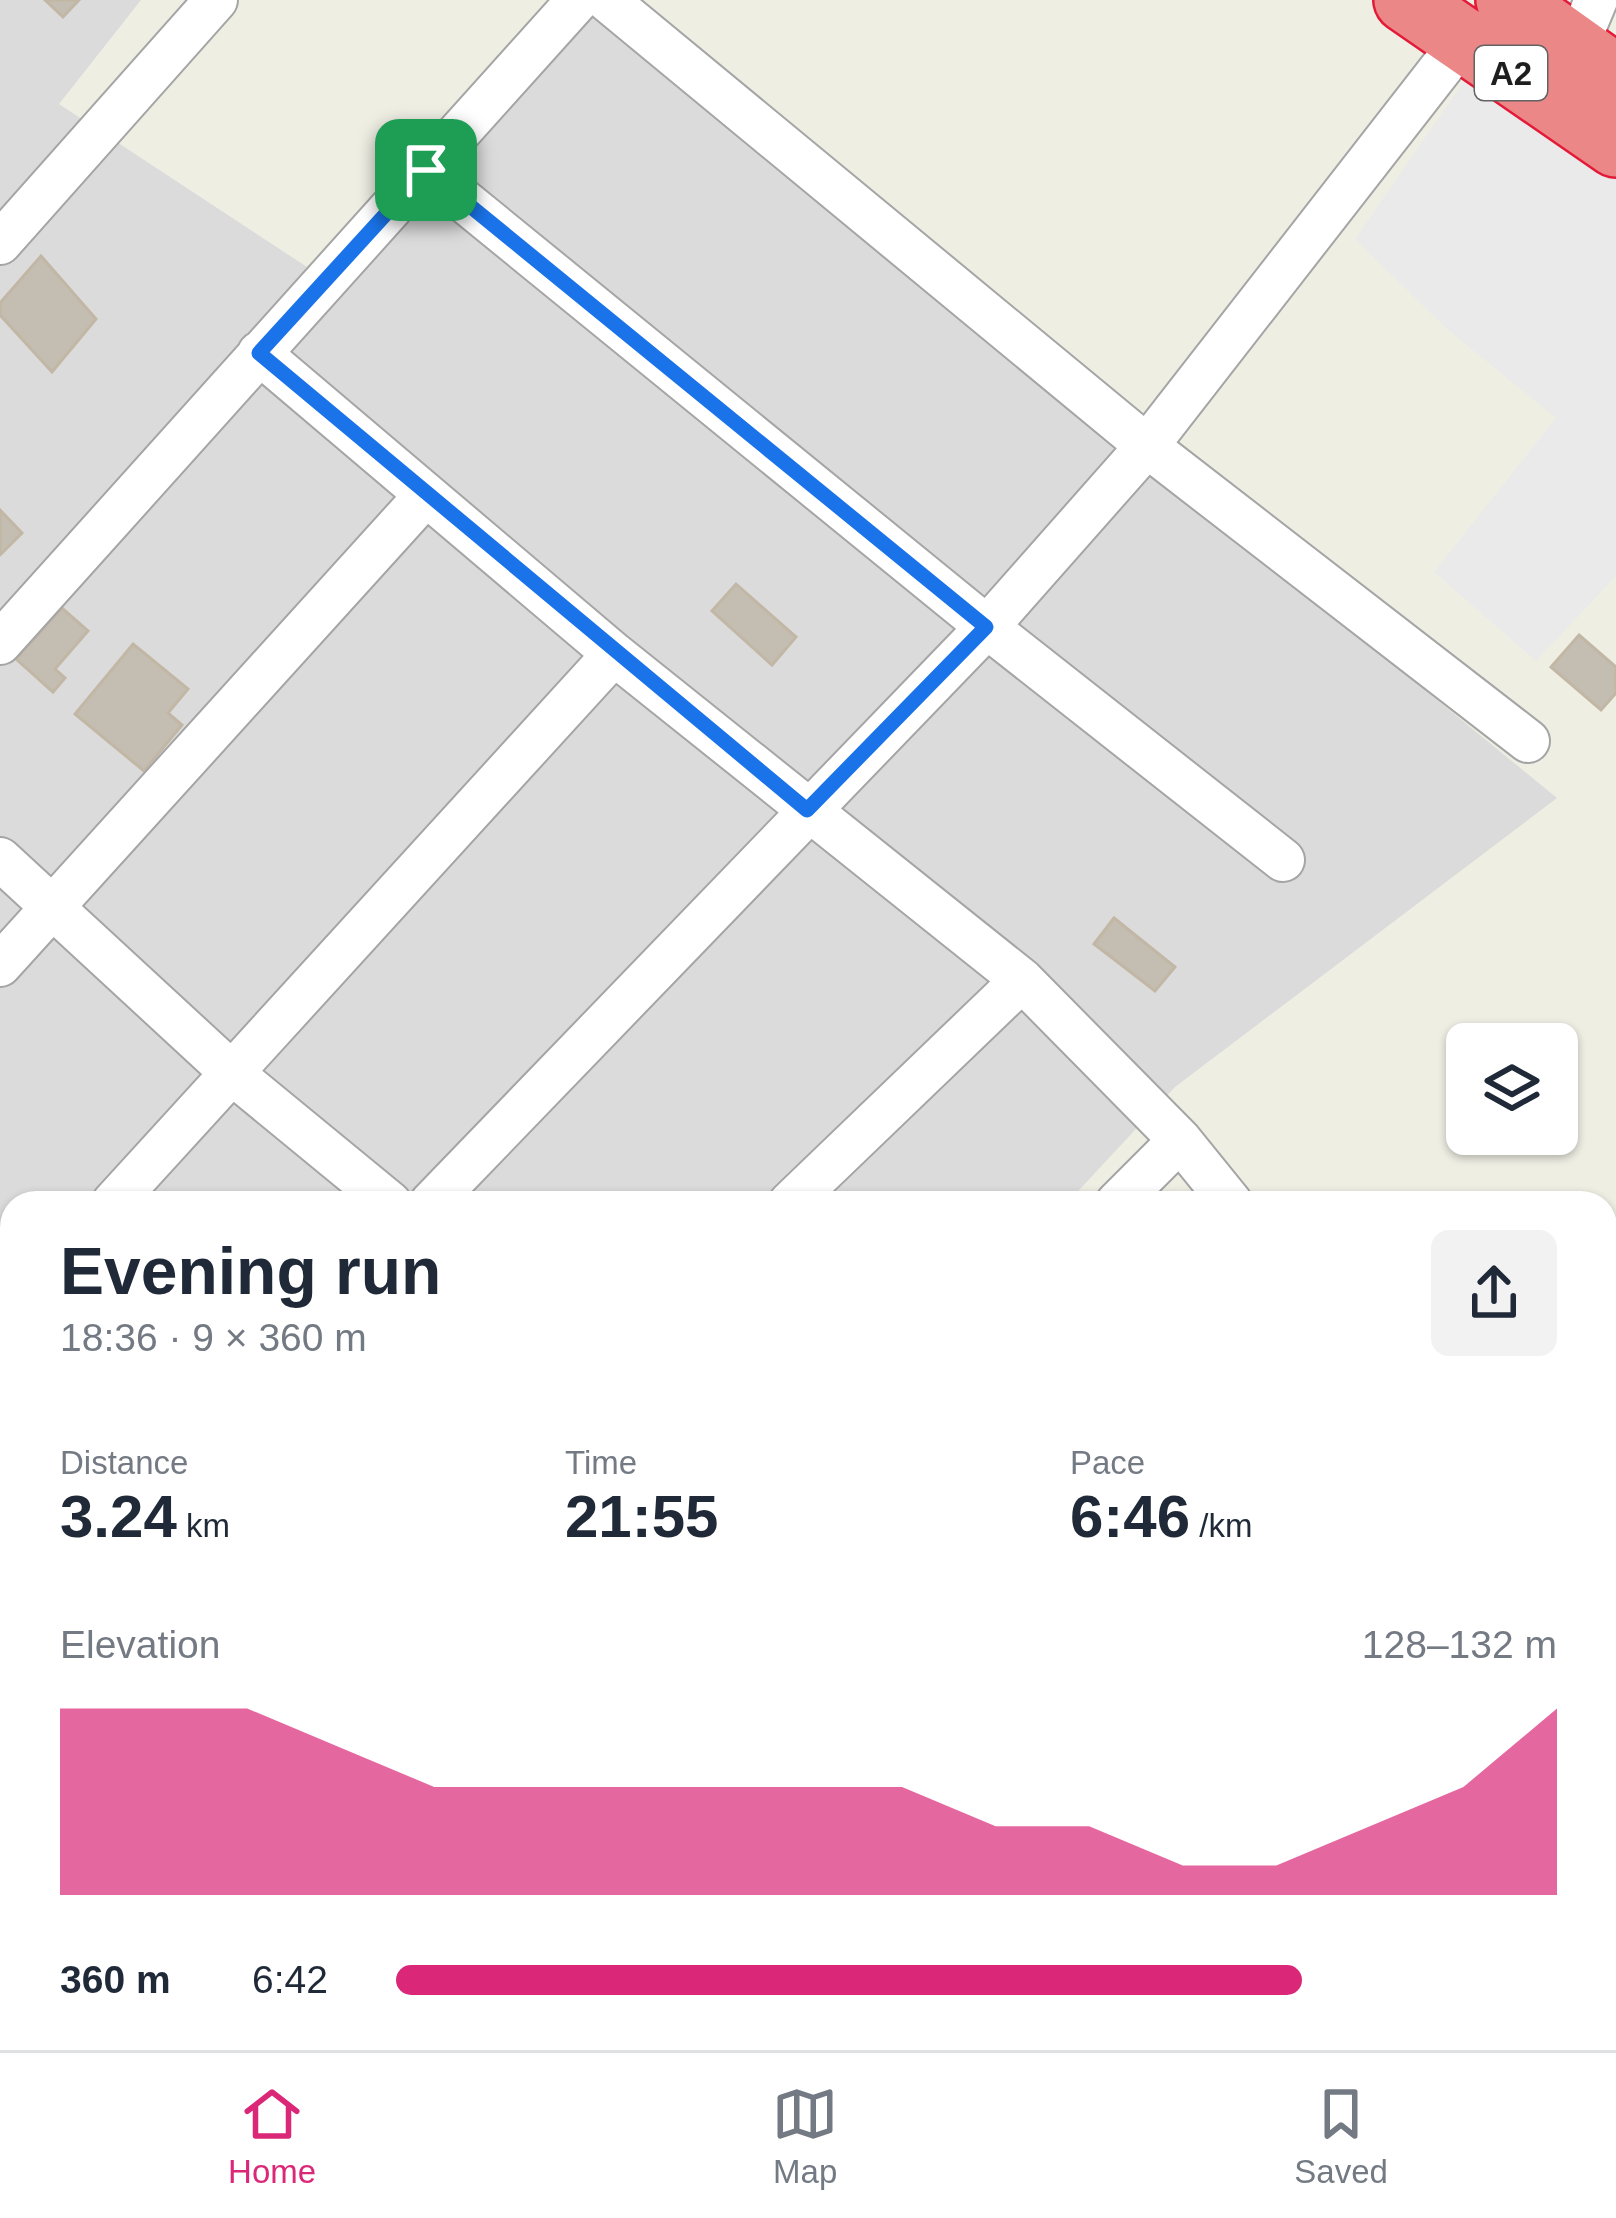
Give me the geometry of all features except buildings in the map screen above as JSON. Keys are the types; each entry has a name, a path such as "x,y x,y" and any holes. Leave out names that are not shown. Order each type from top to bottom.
{"highway":[{"name":"A2","path":"1406,0 1596,42"},
{"name":"A2","path":"1486,20 1616,145"}],"street":[{"path":"0,243 216,0"},
{"path":"0,643 578,0"},
{"path":"607,0 1147,446 1528,742"},
{"path":"442,1191 986,627 1147,446 1486,20"},
{"path":"426,170 986,627 1282,860"},
{"path":"259,353 614,653 1022,980 1180,1140 1221,1191"},
{"path":"0,965 426,495"},
{"path":"124,1191 614,653"},
{"path":"0,859 232,1074 375,1191"},
{"path":"802,1191 1022,980"},
{"path":"1129,1191 1180,1140"}],"shaded area":[{"path":"0,0 141,0 59,104 307,267 590,7 1557,798 1175,1087 1078,1191 0,1191"},
{"path":"1467,77 1616,178 1616,576 1536,661 1434,572 1556,418 1447,329 1355,239"}],"route":[{"path":"426,170 986,627 807,810 259,353 426,170"}]}
